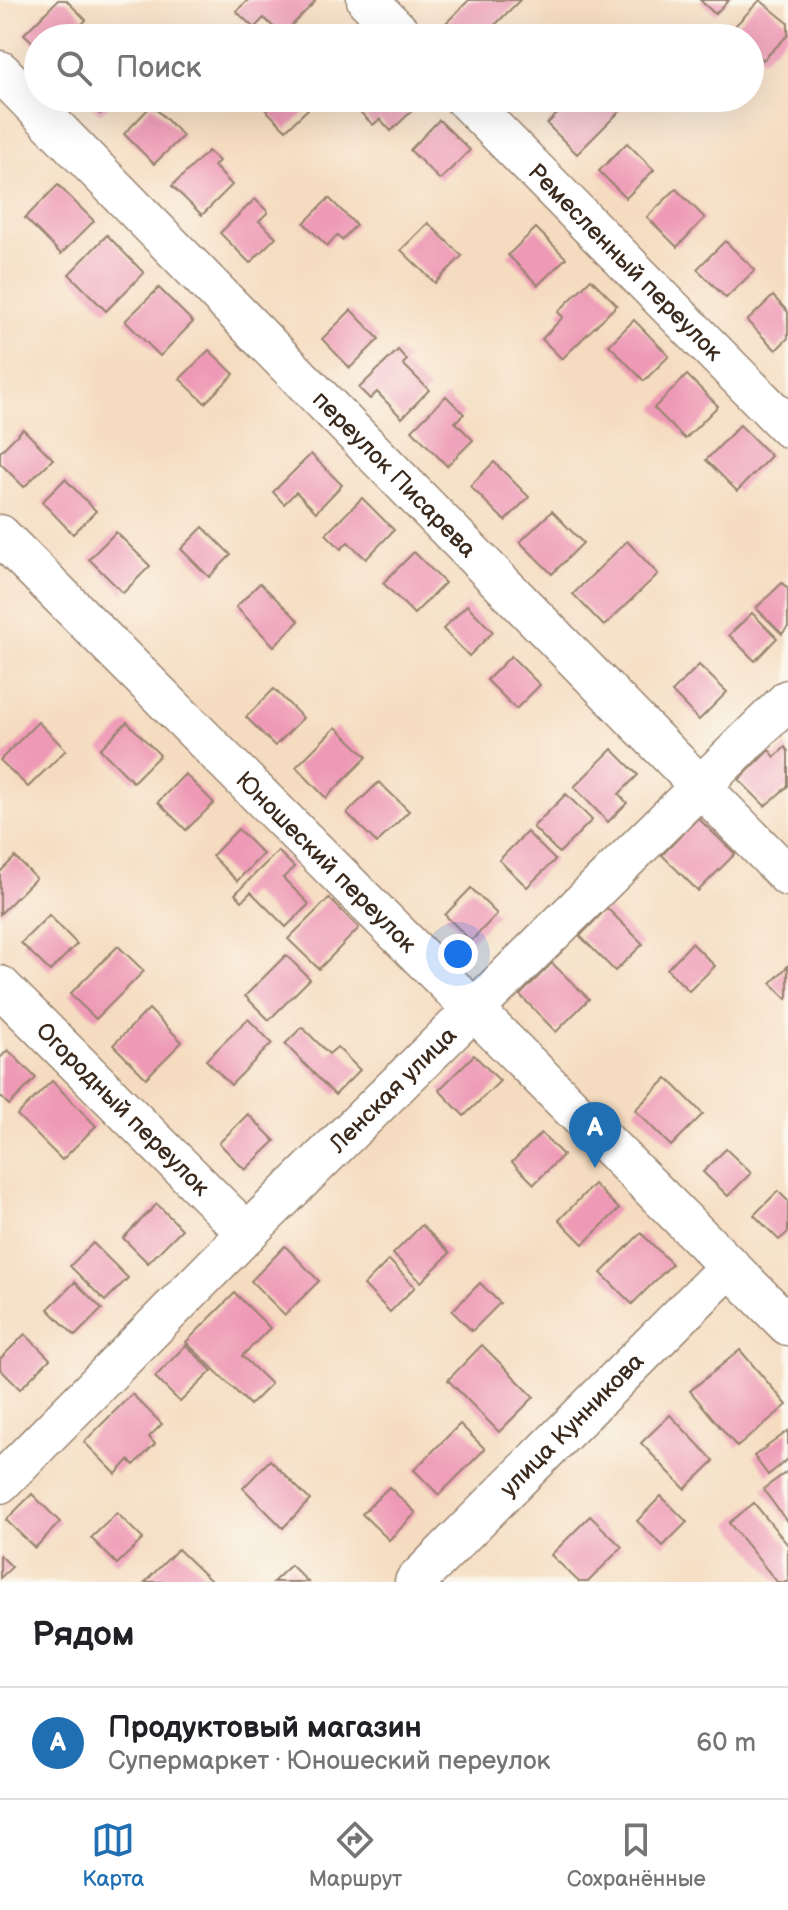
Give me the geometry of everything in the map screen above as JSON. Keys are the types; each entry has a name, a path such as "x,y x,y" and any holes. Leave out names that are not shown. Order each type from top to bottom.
{"street":[{"path":"367,0 391,24"},
{"name":"переулок Писарева","path":"0,71 24,96"},
{"name":"переулок Писарева","path":"40,112 788,876"},
{"name":"Ремесленный переулок","path":"478,112 788,427"},
{"name":"Юношеский переулок","path":"0,535 788,1325"},
{"name":"Ленская улица","path":"8,1458 247,1233 788,700"},
{"name":"Огородный переулок","path":"0,986 247,1233"},
{"name":"улица Кунникова","path":"415,1582 730,1266"}],"building":[{"path":"58,0 66,0 86,20 82,24 34,24"},
{"path":"248,0 315,2 293,24 270,24 264,18 258,24 250,24 236,11"},
{"path":"469,0 520,0 496,24 446,23"},
{"path":"700,0 729,0 715,14"},
{"path":"760,0 788,23 788,35 764,59 764,24 737,24"},
{"path":"145,112 159,112 183,136 154,164 124,134"},
{"path":"268,112 305,112 286,130"},
{"path":"360,112 411,112 391,131 380,119 373,125"},
{"path":"559,112 619,112 577,154 547,124"},
{"path":"439,120 470,150 440,180 410,150"},
{"path":"627,143 654,170 626,198 599,171"},
{"path":"208,151 219,161 214,166 232,185 202,215 172,186"},
{"path":"58,185 94,221 61,254 25,218"},
{"path":"676,189 705,218 677,247 647,217"},
{"path":"329,198 356,225 342,240 337,235 327,246 304,223"},
{"path":"255,199 268,212 259,221 276,237 250,263 220,233"},
{"path":"428,223 462,256 435,283 401,250"},
{"path":"536,228 566,258 538,285 508,255"},
{"path":"107,235 144,273 106,311 69,274"},
{"path":"725,241 755,270 726,298 697,269"},
{"path":"591,279 617,305 562,359 542,339 563,317 558,312"},
{"path":"159,288 193,322 160,356 125,321"},
{"path":"773,296 788,312 788,338 776,350 747,321"},
{"path":"351,310 379,339 350,368 322,339"},
{"path":"634,320 669,356 644,381 609,345"},
{"path":"209,350 234,374 205,403 180,379"},
{"path":"398,350 407,360 403,364 429,390 402,418 377,392 370,399 359,388"},
{"path":"687,375 718,406 685,439 654,408"},
{"path":"446,396 464,414 455,422 473,440 447,466 412,430"},
{"path":"740,425 771,456 737,491 706,460"},
{"path":"23,429 53,459 24,487 0,463 0,452"},
{"path":"311,454 342,485 316,512 296,492 284,504 273,492"},
{"path":"494,462 529,497 505,521 470,486"},
{"path":"65,479 96,511 73,534 42,502"},
{"path":"362,498 394,530 366,559 348,542 341,549 326,534"},
{"path":"552,511 583,543 552,574 520,542"},
{"path":"203,527 231,555 209,577 181,549"},
{"path":"116,532 150,566 123,593 89,559"},
{"path":"627,541 658,574 604,626 573,594"},
{"path":"414,552 445,583 414,614 383,583"},
{"path":"260,583 299,621 274,646 236,607"},
{"path":"782,583 788,589 788,627 782,634 756,608"},
{"path":"467,605 493,632 469,656 443,629"},
{"path":"752,613 777,638 755,661 729,635"},
{"path":"511,656 540,685 516,709 487,680"},
{"path":"699,665 727,692 699,720 672,692"},
{"path":"274,689 303,718 275,746 246,717"},
{"path":"38,722 66,750 28,787 0,760"},
{"path":"127,722 160,755 133,782 100,749"},
{"path":"336,727 367,757 326,798 296,767"},
{"path":"785,747 788,751 788,786 765,806 739,780 769,750 775,757"},
{"path":"612,749 638,775 619,794 627,803 608,822 574,787"},
{"path":"185,774 214,803 186,830 158,802"},
{"path":"379,782 409,811 377,843 347,813"},
{"path":"566,794 592,820 559,853 533,827"},
{"path":"698,818 735,854 698,891 662,855"},
{"path":"238,829 263,854 237,881 212,856"},
{"path":"527,832 555,860 527,887 499,860"},
{"path":"278,851 294,867 283,878 309,904 286,927 251,892 242,901 235,894"},
{"path":"15,857 36,878 0,914 0,872"},
{"path":"471,888 497,914 471,941 445,915"},
{"path":"329,898 359,928 319,969 288,939"},
{"path":"607,908 643,944 615,971 580,936"},
{"path":"49,915 77,944 50,971 21,943"},
{"path":"692,943 715,966 689,991 667,969"},
{"path":"118,946 144,971 96,1019 70,994"},
{"path":"286,955 310,979 269,1020 245,996"},
{"path":"552,963 589,999 556,1032 520,995"},
{"path":"788,966 788,997 787,999 771,983"},
{"path":"149,1009 182,1042 146,1078 113,1045"},
{"path":"248,1019 272,1043 231,1085 206,1060"},
{"path":"302,1027 329,1054 337,1047 360,1070 335,1095 285,1044"},
{"path":"8,1050 36,1078 9,1105 0,1096 0,1058"},
{"path":"474,1055 500,1081 464,1116 439,1090"},
{"path":"667,1078 703,1114 671,1146 635,1110"},
{"path":"52,1081 96,1126 62,1160 17,1115"},
{"path":"248,1114 275,1141 245,1170 219,1143"},
{"path":"541,1133 563,1155 534,1184 512,1162"},
{"path":"726,1149 751,1173 728,1196 703,1172"},
{"path":"594,1184 619,1209 583,1244 559,1220"},
{"path":"778,1191 788,1201 788,1232 779,1240 754,1215"},
{"path":"157,1204 182,1229 148,1263 123,1238"},
{"path":"422,1225 450,1253 421,1282 393,1254"},
{"path":"641,1233 672,1264 632,1304 601,1273"},
{"path":"93,1243 128,1278 105,1301 70,1266"},
{"path":"285,1246 319,1281 285,1315 251,1281"},
{"path":"389,1260 415,1287 390,1312 364,1285"},
{"path":"75,1282 102,1309 75,1336 48,1309"},
{"path":"480,1283 500,1303 472,1331 452,1311"},
{"path":"235,1293 270,1328 242,1356 271,1384 250,1405 186,1342"},
{"path":"25,1334 50,1359 20,1389 0,1369 0,1359"},
{"path":"186,1345 212,1371 180,1402 155,1377"},
{"path":"482,1345 534,1397 499,1432 448,1380"},
{"path":"740,1350 787,1405 737,1447 690,1391"},
{"path":"132,1394 162,1424 149,1437 155,1444 134,1465 129,1460 116,1474 84,1442"},
{"path":"670,1415 714,1461 685,1489 641,1443"},
{"path":"460,1424 485,1449 439,1495 414,1470"},
{"path":"788,1431 788,1459 768,1475 754,1456"},
{"path":"270,1460 310,1500 283,1528 243,1488"},
{"path":"788,1471 788,1523 763,1489"},
{"path":"389,1487 416,1513 389,1540 362,1514"},
{"path":"32,1494 60,1522 35,1548 6,1520"},
{"path":"661,1496 687,1522 663,1546 637,1521"},
{"path":"754,1503 788,1545 788,1582 777,1582 729,1523"},
{"path":"117,1513 143,1539 117,1564 91,1538"},
{"path":"590,1516 622,1547 588,1582 579,1582 551,1555"},
{"path":"178,1549 212,1582 145,1582"},
{"path":"0,1555 12,1567 0,1578"},
{"path":"291,1565 308,1582 273,1582"}],"place":[{"name":"Продуктовый магазин","path":"595,1168"}]}
